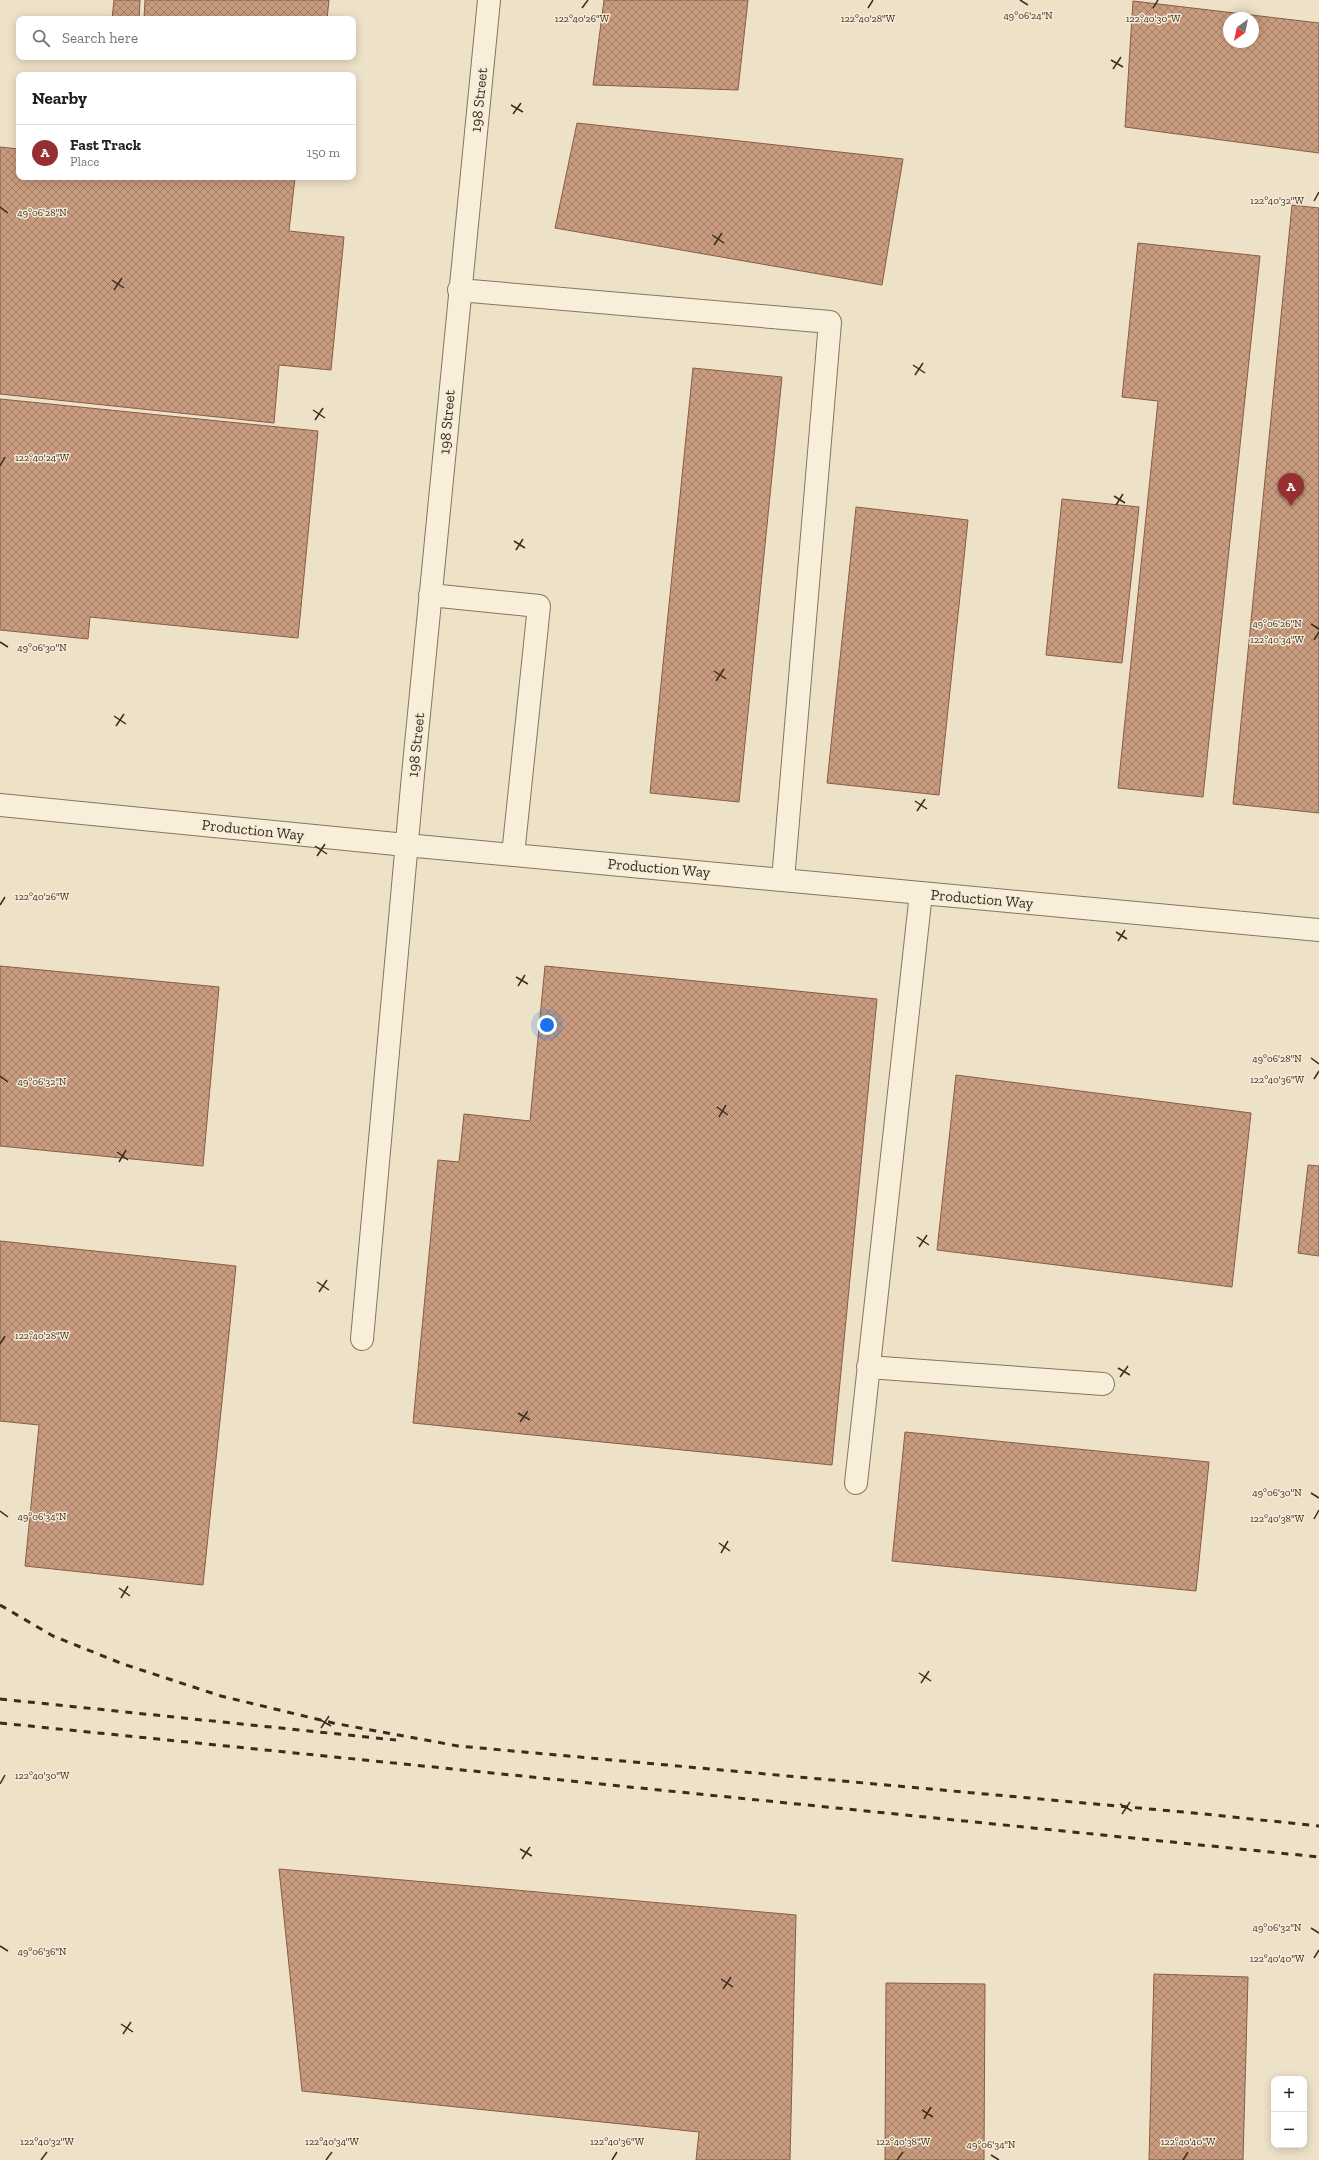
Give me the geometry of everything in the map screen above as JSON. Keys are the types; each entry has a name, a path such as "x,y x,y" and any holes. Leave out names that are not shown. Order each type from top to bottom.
{"street":[{"name":"198 Street","path":"362,1339 406,845 459,290 489,0"},
{"path":"459,290 830,322 783,880"},
{"path":"430,595 539,606 513,855"},
{"name":"Production Way","path":"0,805 406,845 1319,930"},
{"path":"856,1484 921,893"},
{"path":"868,1367 1103,1384"}],"building":[{"path":"114,0 140,0 139,16 112,16"},
{"path":"145,0 329,0 327,16 144,16"},
{"path":"604,0 748,0 738,90 593,85"},
{"path":"1133,1 1226,12 1223,12 1223,48 1259,48 1259,16 1319,23 1319,153 1125,127"},
{"path":"577,123 903,159 882,285 555,228"},
{"path":"0,147 16,149 16,180 295,180 289,231 344,237 331,370 279,365 274,423 0,394"},
{"path":"1292,205 1319,208 1319,813 1233,804"},
{"path":"1138,243 1260,256 1203,797 1118,788 1158,401 1122,397"},
{"path":"693,368 782,377 739,802 650,793"},
{"path":"0,399 318,431 298,638 90,617 88,639 0,630"},
{"path":"1062,499 1139,507 1122,663 1046,655"},
{"path":"856,507 968,520 939,795 827,783"},
{"path":"0,966 219,987 203,1166 0,1146"},
{"path":"545,966 877,999 832,1465 413,1423 438,1160 459,1162 464,1114 530,1121"},
{"path":"956,1075 1251,1113 1232,1287 937,1250"},
{"path":"1308,1165 1319,1166 1319,1256 1298,1253"},
{"path":"0,1241 236,1266 203,1585 25,1566 39,1425 0,1421"},
{"path":"905,1432 1209,1462 1196,1591 892,1561"},
{"path":"279,1869 796,1915 790,2160 696,2160 699,2132 302,2091"},
{"path":"1154,1974 1248,1977 1243,2160 1149,2160"},
{"path":"886,1983 985,1984 984,2160 885,2160"}],"railway":[{"path":"0,1605 53,1636 123,1664 221,1696 333,1723 458,1746 1194,1813 1319,1826"},
{"path":"0,1699 396,1740"},
{"path":"0,1723 1319,1857"}],"place":[{"name":"Fast Track","path":"1291,506"}]}
